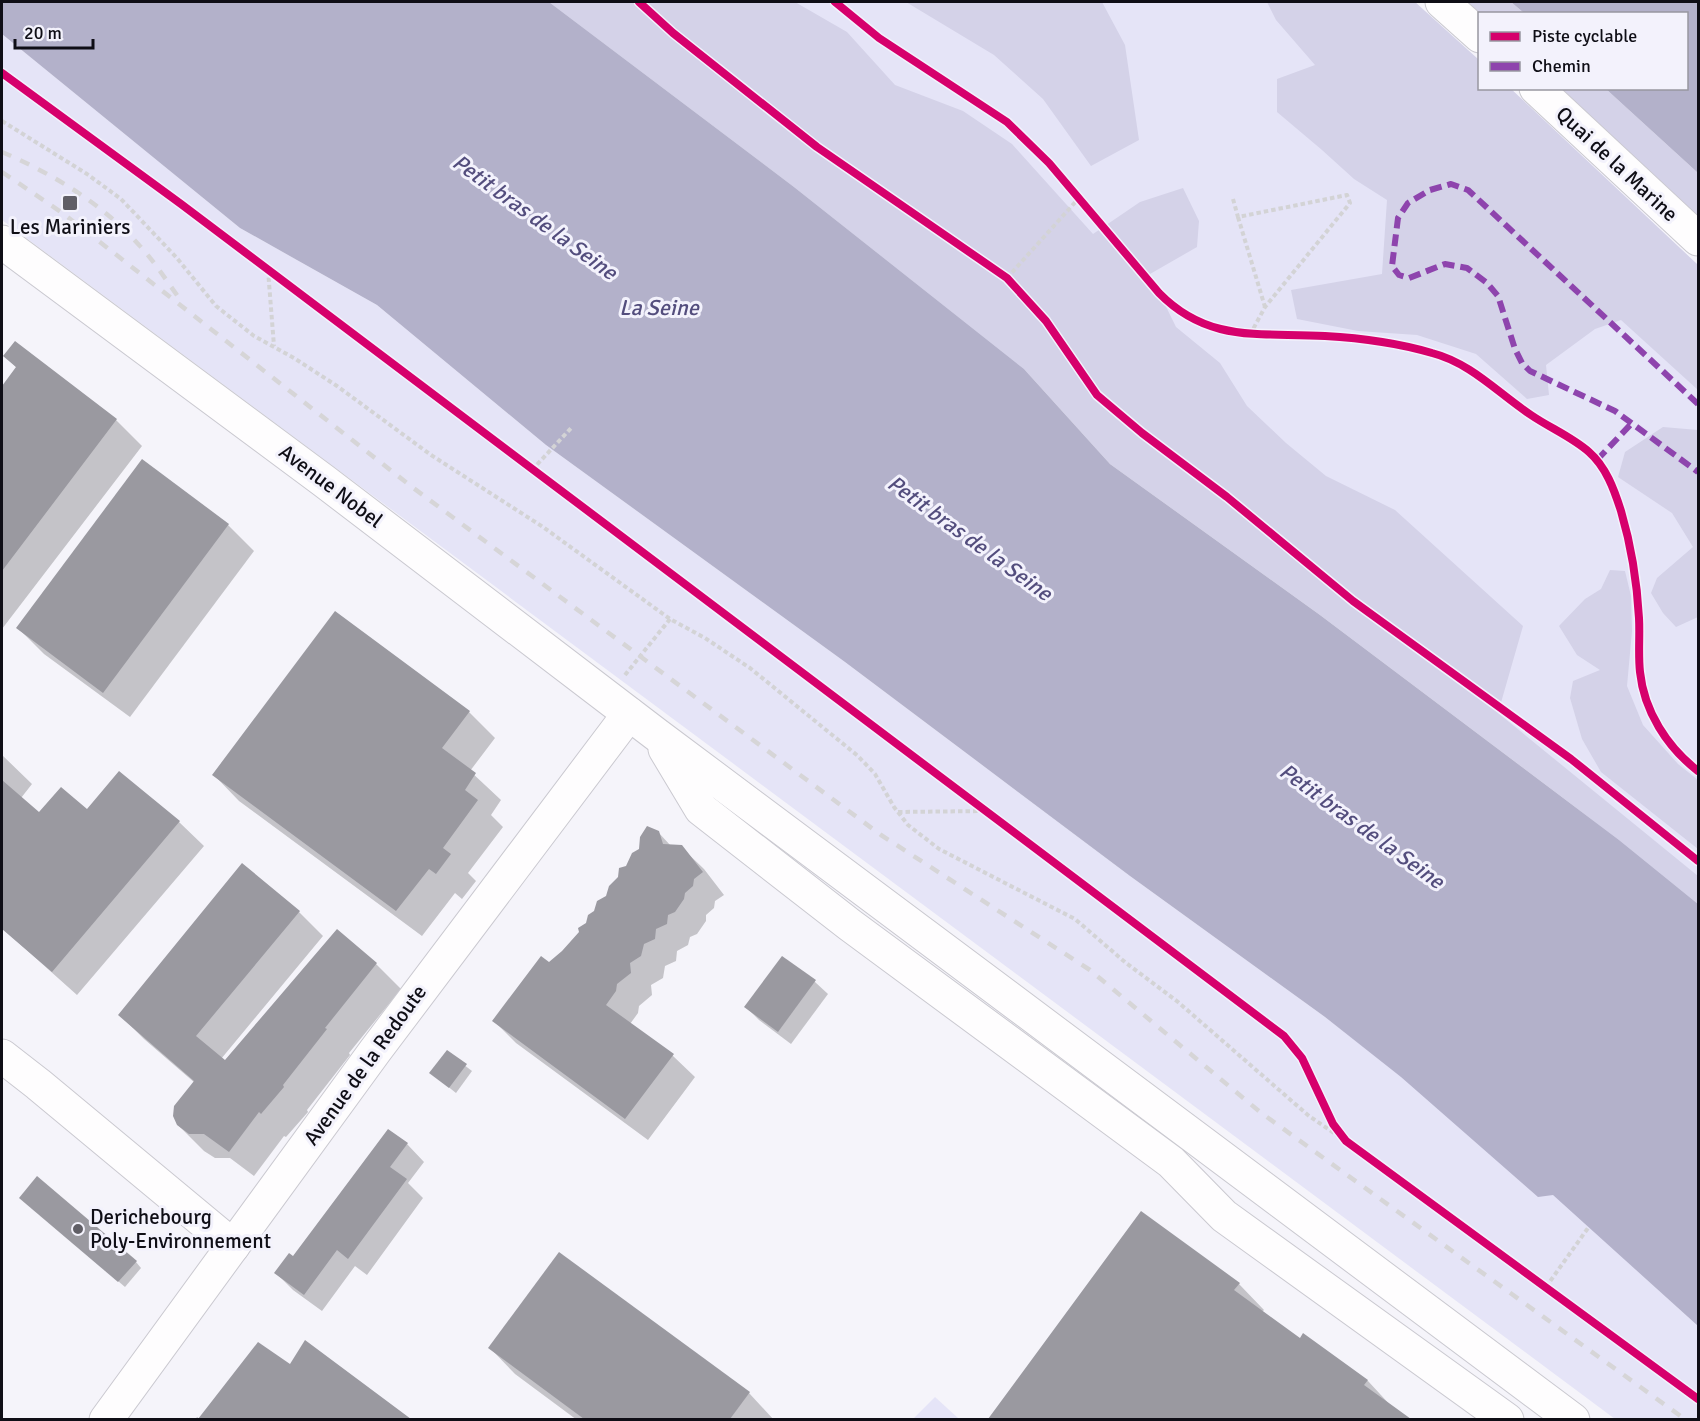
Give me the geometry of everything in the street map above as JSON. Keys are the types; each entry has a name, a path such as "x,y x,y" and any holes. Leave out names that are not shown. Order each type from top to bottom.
{"street":[{"path":"1442,2 1478,35"},
{"name":"Quai de la Marine","path":"1538,90 1698,239"},
{"name":"Avenue Nobel","path":"2,242 333,487 657,735 1572,1419"},
{"name":"Avenue de la Redoute","path":"106,1419 375,1051 619,705"},
{"path":"657,735 701,809 850,925 1171,1162 1224,1216 1507,1419"},
{"path":"2,1056 233,1246"}],"path":[{"path":"2,121 87,174 121,199 176,257 216,306 254,336 337,386 431,455 543,527 670,619 705,638 750,668 858,756 875,774 908,825 939,849 1075,919 1126,963 1178,1002 1309,1116 1346,1141"},
{"path":"1238,217 1347,195 1350,203 1265,307 1251,333"},
{"path":"1007,278 1079,198"},
{"path":"1233,199 1265,307"},
{"path":"268,270 274,347"},
{"path":"532,470 572,427"},
{"path":"619,705 670,619"},
{"path":"898,812 985,811"},
{"path":"1546,1287 1588,1228"}],"shaded area":[{"path":"549,2 1415,2 1478,59 1478,90 1512,90 1698,265 1698,904 794,187"},
{"path":"549,2 795,2 847,32 895,85 963,111 1012,144 1093,234 1140,202 1183,188 1199,221 1197,247 1150,274 1176,327 1220,363 1247,406 1286,443 1326,476 1395,510 1523,626 1498,713 1698,876 1698,904 1619,840 1320,615 1110,464 1024,369 794,187"},
{"path":"906,2 1102,2 1125,45 1139,140 1091,166 1043,99 994,55"},
{"path":"1267,2 1415,2 1478,59 1478,90 1512,90 1698,265 1698,390 1621,320 1595,329 1546,365 1549,395 1527,399 1476,354 1417,335 1358,331 1297,319 1291,290 1382,274 1387,200 1354,179 1277,112 1277,79 1315,65 1276,20"},
{"path":"1460,2 1511,2 1523,12 1478,12"},
{"path":"2,34 240,228 377,305 546,445 845,662 1130,876 1325,1017 1553,1194 1698,1326 1698,1419 1615,1419 2,220"},
{"path":"1555,90 1607,90 1698,173 1698,222"},
{"path":"1663,427 1698,430 1698,617 1676,627 1663,613 1651,593 1657,578 1693,547 1672,513 1618,477 1625,452"},
{"path":"1610,570 1625,571 1631,596 1632,631 1627,686 1643,725 1678,764 1698,780 1698,849 1601,772 1582,739 1570,698 1573,681 1600,670 1577,655 1559,626 1585,599 1601,589"},
{"path":"935,1397 959,1419 913,1419"}],"water":[{"name":"La Seine","path":"2,2 549,2 794,187 1024,369 1110,464 1320,615 1619,840 1698,904 1698,1326 1553,1195 1538,1197 1401,1077 1325,1017 1130,876 845,662 546,445 377,305 240,228 2,34"},
{"path":"1511,2 1698,2 1698,173 1607,90 1688,90 1688,12 1523,12"}],"building":[{"path":"15,341 117,419 2,571 2,386 16,367 3,356"},
{"path":"142,459 229,524 103,693 16,628"},
{"path":"335,611 470,711 442,748 476,773 465,790 478,800 443,848 451,854 436,874 429,869 396,911 212,775"},
{"path":"119,771 180,821 52,972 2,929 2,780 39,812 61,787 87,809"},
{"path":"647,826 659,831 663,844 682,845 703,872 694,879 693,886 685,893 684,899 675,912 668,915 667,924 656,929 655,939 644,944 641,956 630,963 631,973 617,984 616,991 606,1005 674,1054 625,1119 492,1021 541,956 549,962 579,932 578,928 586,923 597,901 606,896 609,886 618,877 619,868 626,866 632,853 639,849 640,837"},
{"path":"242,863 300,911 196,1036 225,1060 337,929 377,963 325,1028 327,1029 283,1085 284,1087 261,1114 259,1112 229,1152 204,1134 189,1134 177,1125 173,1116 174,1106 194,1081 118,1015"},
{"path":"782,956 816,980 778,1032 744,1007"},
{"path":"447,1050 467,1064 449,1088 429,1073"},
{"path":"388,1129 408,1143 390,1167 407,1179 348,1259 337,1250 304,1295 274,1273 289,1253 293,1256"},
{"name":"Derichebourg Poly-Environnement","path":"37,1176 137,1261 118,1282 19,1198"},
{"path":"1141,1211 1240,1283 1234,1290 1300,1338 1303,1333 1368,1380 1364,1385 1411,1419 988,1419"},
{"path":"559,1252 750,1392 730,1419 584,1419 488,1348"},
{"path":"305,1340 411,1419 198,1419 258,1342 290,1364"}],"railway":[{"path":"2,152 57,180 109,216 144,251 179,298"},
{"path":"2,172 61,212 412,487 881,835 1090,970 1260,1112 1686,1420"}],"marked path":[{"path":"1698,404 1468,190 1451,184 1430,190 1408,203 1398,218 1392,266 1399,275 1409,278 1445,264 1467,268 1487,283 1498,296 1515,349 1522,363 1530,371 1615,411 1698,472"},
{"path":"1597,460 1632,423"}],"cycle path":[{"path":"639,2 673,33 817,147 1007,278 1046,321 1097,395 1142,433 1227,497 1353,601 1571,759 1698,861"},
{"path":"835,2 879,38 1007,122 1049,163 1159,293 1197,321 1237,332 1366,340 1406,346 1432,353 1472,371 1531,415 1589,452 1605,471 1621,511 1628,537 1638,604 1640,672 1646,701 1667,739 1676,751 1698,771"},
{"path":"2,73 181,204 1284,1036 1302,1058 1333,1124 1346,1141 1698,1399"}],"place":[{"name":"Les Mariniers","path":"70,203"},
{"name":"Derichebourg Poly-Environnement","path":"78,1229"}],"water label":[{"name":"Petit bras de la Seine","path":"535,217"},
{"name":"Petit bras de la Seine","path":"970,538"},
{"name":"Petit bras de la Seine","path":"1362,826"}]}
